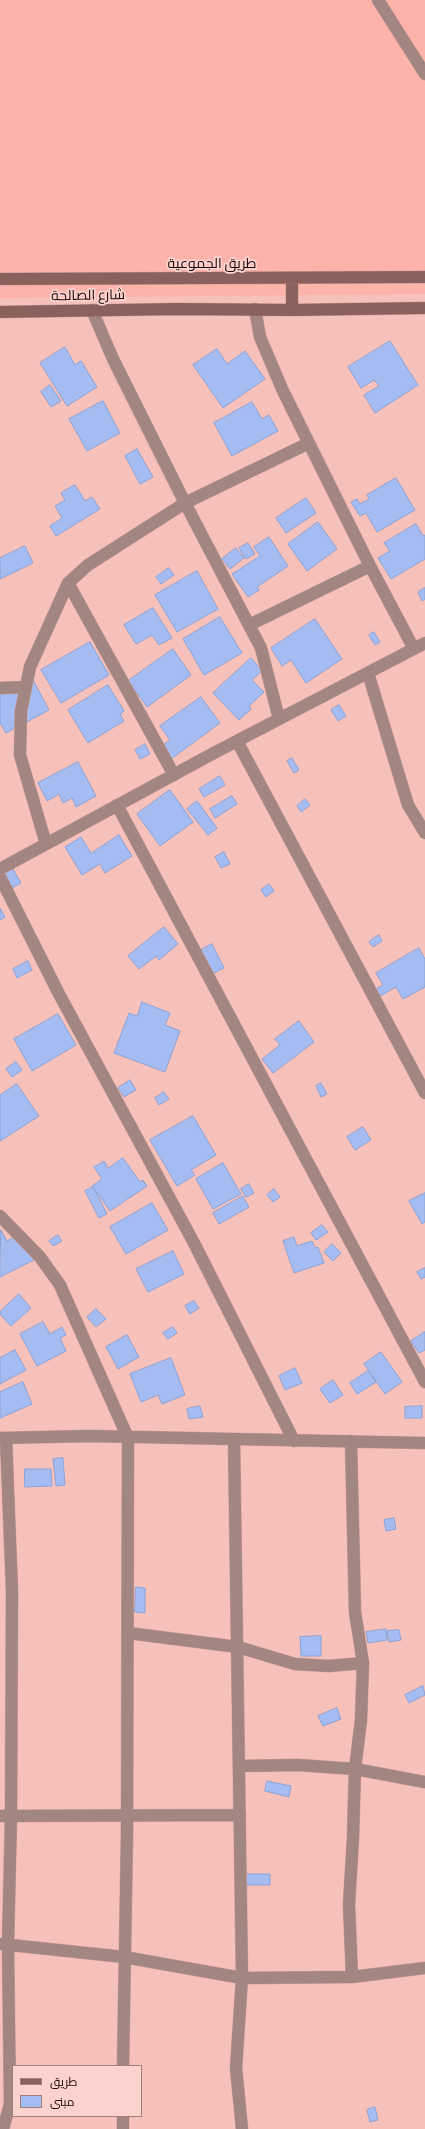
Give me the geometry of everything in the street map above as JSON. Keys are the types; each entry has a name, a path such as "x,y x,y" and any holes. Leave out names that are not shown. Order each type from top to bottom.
{"main road":[{"name":"طريق الجموعية","path":"0,279 425,277"},
{"path":"292,278 292,310"},
{"name":"شارع الصالحة","path":"0,312 177,308 255,309"},
{"path":"255,309 292,310 425,308"}],"street":[{"path":"378,0 425,74"},
{"path":"0,869 237,741 420,646 370,566 309,443 260,337 255,309"},
{"path":"92,310 113,359 185,503 261,648 279,719"},
{"path":"46,844 20,755 21,711 30,667 68,583 88,565 185,503 309,443"},
{"path":"249,625 370,566"},
{"path":"68,583 174,775"},
{"path":"368,673 408,805 425,833"},
{"path":"0,688 26,687"},
{"path":"237,741 425,1093"},
{"path":"117,806 425,1382"},
{"path":"0,878 59,994 194,1243 294,1440"},
{"path":"0,1216 40,1257 60,1285 128,1438 127,1815 123,2065"},
{"path":"3,2129 10,2104 4,1944 12,1591 3,1438 90,1436 128,1438 425,1443"},
{"path":"234,1440 242,1978 236,2068 242,2129"},
{"path":"351,1442 355,1612 363,1663 361,1720 355,1769 349,1904 352,1977"},
{"path":"128,1633 238,1647 295,1664 329,1666 363,1663"},
{"path":"240,1766 298,1765 355,1769 425,1782"},
{"path":"6,1816 240,1815"},
{"path":"4,1944 124,1957 242,1978 352,1977 425,1968"},
{"path":"123,2117 123,2129"}],"shaded area":[{"path":"0,0 425,0 425,294 0,298"}],"building":[{"path":"390,341 418,385 375,413 364,395 379,386 374,380 361,388 348,367"},
{"path":"65,347 75,365 81,361 97,387 67,406 40,363"},
{"path":"217,349 227,364 245,351 265,379 223,408 193,365"},
{"path":"50,385 61,401 51,407 41,392"},
{"path":"103,401 120,433 87,451 69,419"},
{"path":"252,402 262,419 269,415 278,431 232,456 214,423"},
{"path":"137,449 153,477 140,484 125,456"},
{"path":"396,478 415,510 377,532 366,513 360,516 351,502 357,499 360,504 369,499 367,495"},
{"path":"75,485 85,501 92,497 100,509 56,536 50,526 62,518 55,506 65,500 61,493"},
{"path":"306,498 316,513 286,533 276,518"},
{"path":"318,522 337,549 307,571 288,544"},
{"path":"416,524 423,536 425,535 425,559 391,579 378,558 390,551 384,543"},
{"path":"269,537 288,566 257,587 259,590 248,597 232,574 260,556 254,547"},
{"path":"248,543 255,554 246,559 239,548"},
{"path":"25,546 33,563 0,579 0,558"},
{"path":"236,548 244,558 230,569 222,559"},
{"path":"169,568 174,575 161,584 156,577"},
{"path":"197,571 218,609 177,632 155,595"},
{"path":"425,588 425,599 422,601 418,592"},
{"path":"153,608 172,638 159,645 152,635 136,644 124,625"},
{"path":"220,617 242,653 204,675 183,639"},
{"path":"315,619 342,659 306,683 291,660 282,666 271,648"},
{"path":"374,632 380,642 375,645 369,635"},
{"path":"90,642 109,675 61,703 41,670"},
{"path":"173,649 191,675 147,707 128,681"},
{"path":"251,658 262,671 252,680 264,692 249,706 251,709 239,720 213,693"},
{"path":"32,678 49,710 6,733 0,723 0,695"},
{"path":"108,685 124,711 120,714 124,721 88,743 68,710"},
{"path":"201,697 220,723 171,759 162,746 170,740 160,726"},
{"path":"339,705 346,716 338,721 331,710"},
{"path":"145,744 150,754 140,759 135,750"},
{"path":"292,758 299,770 294,773 287,761"},
{"path":"78,762 96,796 76,807 72,798 63,803 59,794 47,801 38,783"},
{"path":"220,776 225,785 204,797 199,789"},
{"path":"170,790 193,822 160,846 137,814"},
{"path":"232,796 237,804 215,818 210,809"},
{"path":"305,799 310,805 301,812 297,806"},
{"path":"197,801 217,828 208,835 187,809"},
{"path":"119,835 132,856 105,873 100,864 82,875 65,847 81,837 91,853"},
{"path":"224,852 230,864 221,868 215,857"},
{"path":"13,869 21,883 10,889 3,875"},
{"path":"269,884 274,891 266,897 261,890"},
{"path":"0,908 5,917 0,920"},
{"path":"164,927 178,944 159,960 156,956 139,969 128,956"},
{"path":"379,935 382,941 373,947 369,942"},
{"path":"212,944 224,968 210,975 197,952"},
{"path":"419,948 425,959 425,987 403,999 396,987 380,996 376,989 383,985 376,973"},
{"path":"28,961 32,970 17,978 13,969"},
{"path":"142,1002 170,1013 165,1025 180,1031 165,1072 114,1053 129,1013 137,1016"},
{"path":"58,1014 76,1045 32,1071 14,1039"},
{"path":"299,1021 314,1042 273,1073 262,1059 280,1045 275,1039"},
{"path":"16,1062 22,1070 12,1077 6,1069"},
{"path":"130,1080 136,1090 124,1097 118,1088"},
{"path":"321,1083 327,1094 321,1097 316,1086"},
{"path":"17,1084 39,1116 0,1141 0,1095"},
{"path":"164,1092 169,1099 159,1105 155,1098"},
{"path":"193,1116 216,1155 191,1170 195,1175 177,1186 150,1140"},
{"path":"363,1127 371,1140 355,1150 347,1137"},
{"path":"123,1158 140,1182 143,1180 147,1186 110,1211 92,1186 102,1179 94,1167 104,1161 108,1168"},
{"path":"223,1163 241,1194 213,1209 196,1179"},
{"path":"249,1184 254,1193 246,1197 241,1189"},
{"path":"93,1187 107,1214 99,1218 85,1191"},
{"path":"274,1189 280,1197 273,1202 267,1195"},
{"path":"425,1193 425,1222 422,1224 409,1201"},
{"path":"243,1196 249,1207 219,1224 213,1213"},
{"path":"152,1203 168,1230 126,1254 110,1227"},
{"path":"322,1225 328,1232 316,1240 311,1233"},
{"path":"1,1230 7,1241 22,1232 36,1259 0,1277"},
{"path":"58,1235 62,1241 53,1246 49,1241"},
{"path":"294,1237 297,1246 312,1241 315,1248 318,1247 324,1263 294,1273 283,1241"},
{"path":"332,1244 341,1253 333,1261 324,1252"},
{"path":"173,1251 184,1274 148,1292 136,1269"},
{"path":"425,1268 425,1277 421,1279 417,1272"},
{"path":"19,1294 31,1308 11,1326 0,1314 0,1312"},
{"path":"194,1301 199,1308 190,1314 185,1306"},
{"path":"96,1309 106,1319 96,1327 87,1317"},
{"path":"43,1322 50,1334 62,1327 66,1335 60,1338 66,1351 37,1366 20,1334"},
{"path":"173,1327 177,1333 168,1339 163,1333"},
{"path":"425,1332 425,1350 419,1353 411,1341"},
{"path":"127,1335 139,1357 118,1369 106,1347"},
{"path":"15,1350 26,1370 0,1384 0,1358"},
{"path":"381,1352 402,1382 385,1394 364,1364"},
{"path":"171,1358 185,1395 162,1404 158,1395 141,1402 130,1374"},
{"path":"295,1368 302,1383 285,1390 279,1376"},
{"path":"368,1371 376,1382 357,1394 350,1383"},
{"path":"333,1380 343,1395 330,1403 320,1389"},
{"path":"23,1382 32,1404 0,1418 0,1392"},
{"path":"200,1406 203,1417 189,1419 187,1409"},
{"path":"422,1406 422,1418 405,1418 405,1407"},
{"path":"63,1458 65,1485 56,1486 53,1459"},
{"path":"25,1469 51,1469 52,1486 25,1487"},
{"path":"394,1518 396,1529 386,1531 384,1520"},
{"path":"136,1587 145,1588 145,1613 135,1612"},
{"path":"386,1629 387,1640 368,1643 366,1632"},
{"path":"399,1630 401,1640 389,1642 387,1631"},
{"path":"321,1636 321,1656 301,1656 300,1637"},
{"path":"423,1686 425,1695 409,1703 405,1695"},
{"path":"337,1708 341,1719 323,1726 318,1716"},
{"path":"267,1781 291,1786 289,1797 265,1791"},
{"path":"246,1874 270,1874 270,1885 246,1885"},
{"path":"375,2107 378,2120 370,2122 367,2110"}]}
